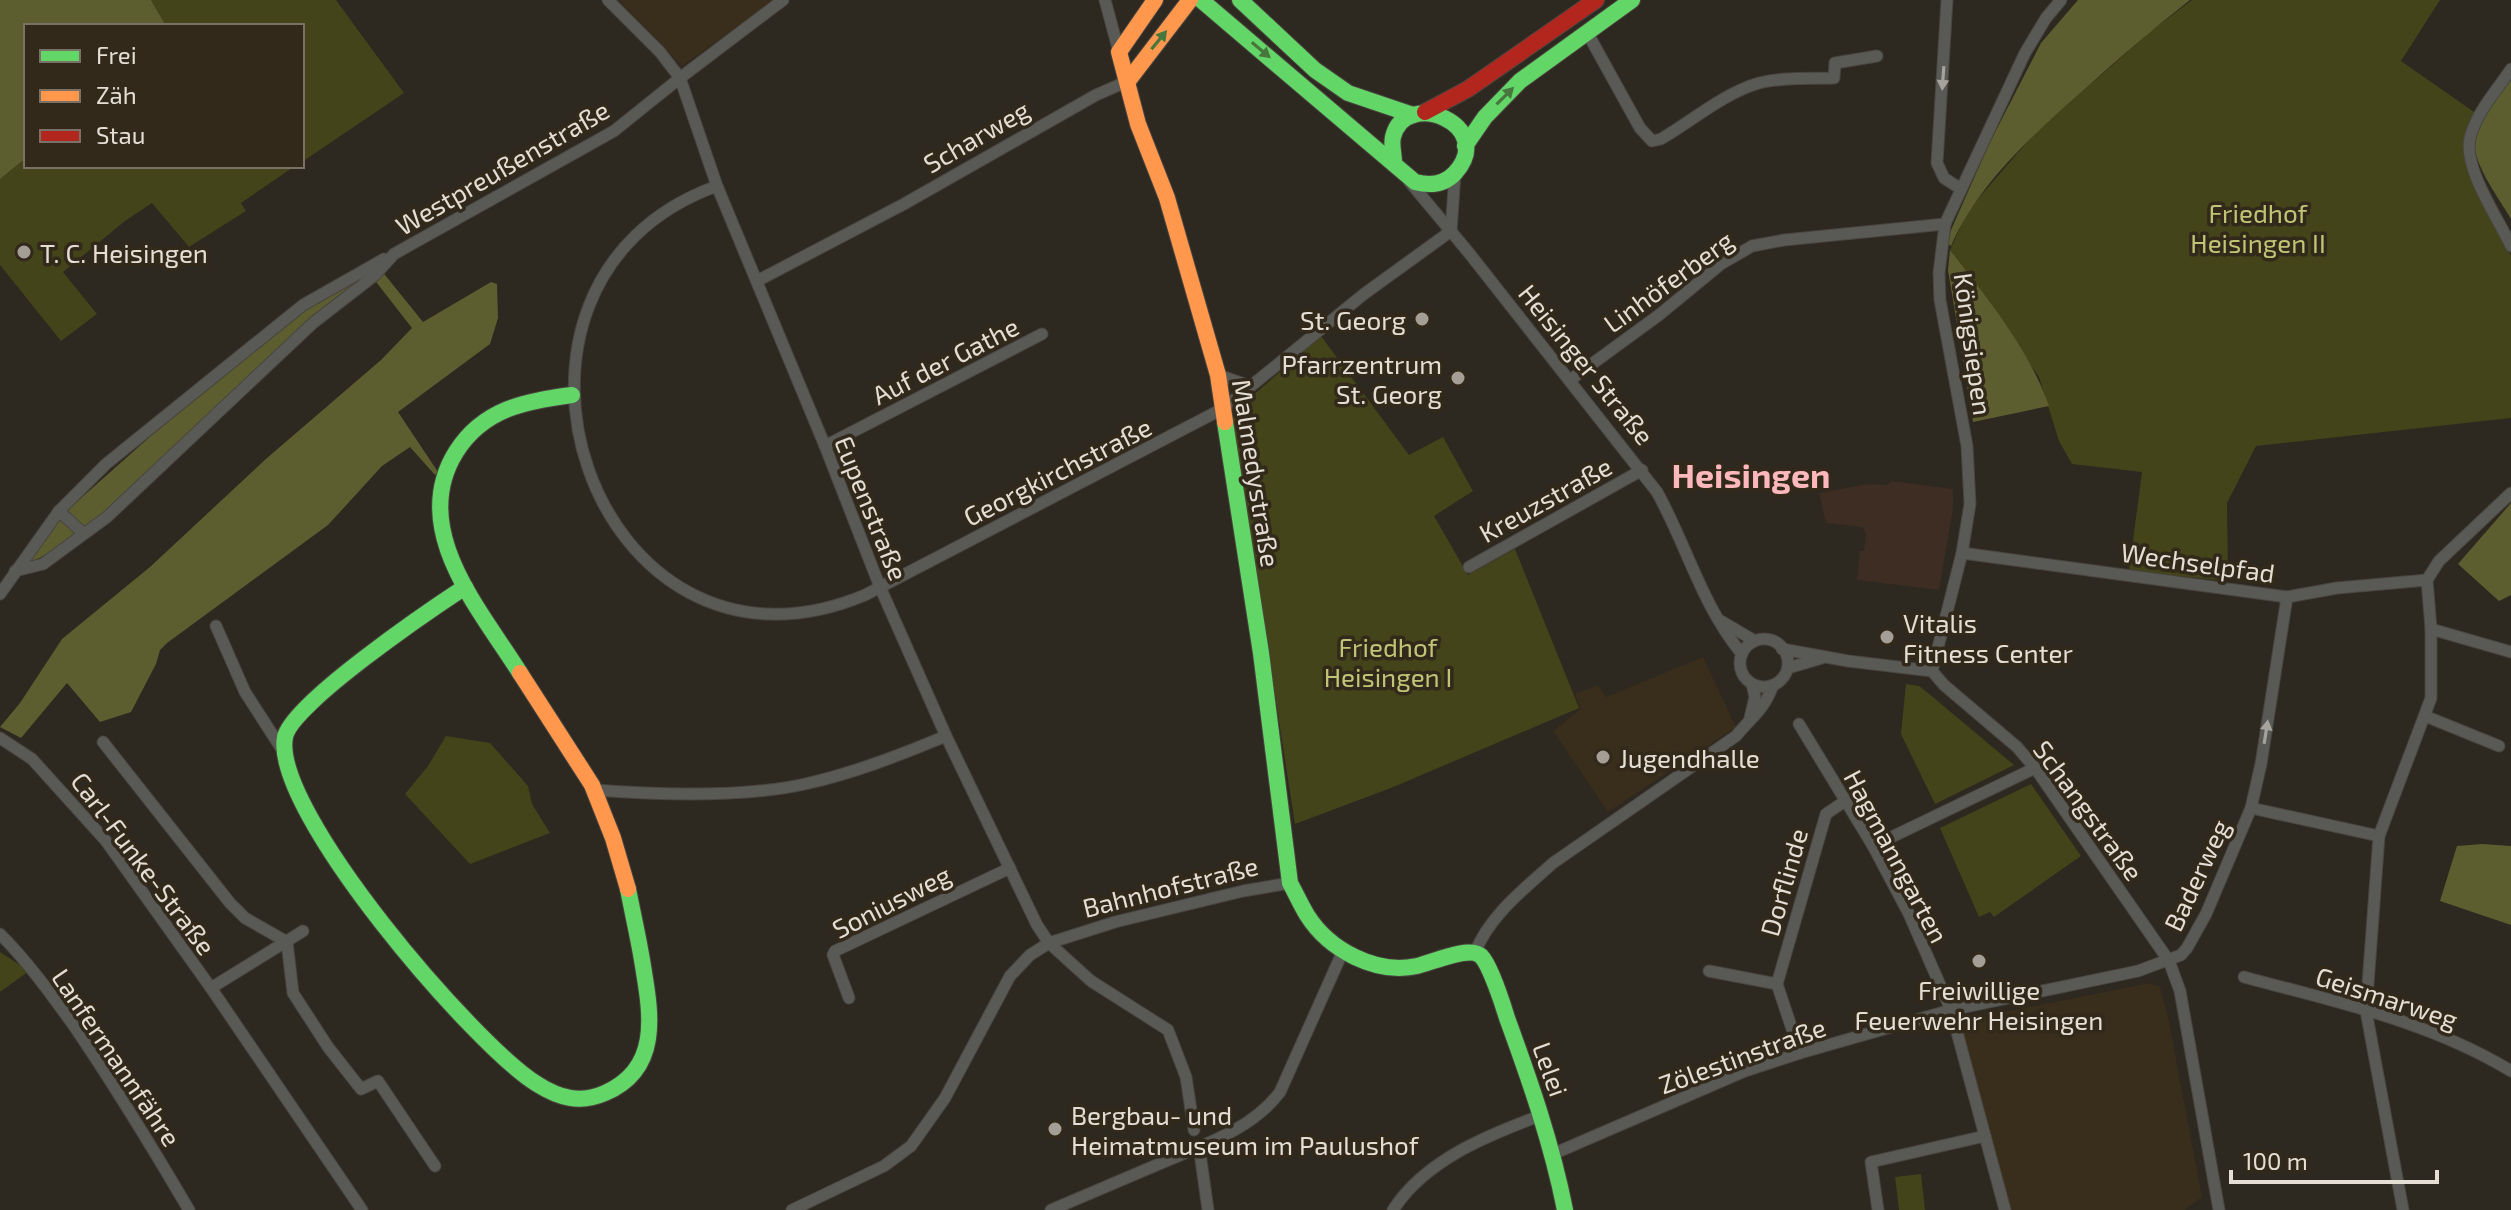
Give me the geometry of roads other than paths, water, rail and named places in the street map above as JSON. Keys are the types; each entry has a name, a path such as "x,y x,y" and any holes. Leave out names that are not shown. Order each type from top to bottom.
{"street":[{"name":"Eupenstraße","path":"608,0 660,52 680,78 717,186 880,587 946,736 1037,925 1049,943 1100,988 1168,1030 1186,1077 1194,1130"},
{"name":"Westpreußenstraße","path":"0,594 59,511 106,464 303,305 614,131 783,0"},
{"path":"1105,0 1128,81"},
{"path":"1119,52 1155,0"},
{"name":"Scharweg","path":"757,281 904,204 1096,95 1128,81 1190,0"},
{"path":"1201,0 1394,162 1408,181 1429,185 1443,182 1455,174 1463,161 1465,146 1461,132 1452,121 1440,114 1419,113 1362,99 1331,81 1296,53 1240,0"},
{"path":"1394,162 1391,153 1398,126 1468,89 1596,0"},
{"path":"1465,146 1485,117 1520,81 1632,0"},
{"path":"1947,0 1937,163 1944,178 1961,189"},
{"name":"Königsiepen","path":"1932,671 1962,553 1970,483 1967,446 1940,300 1939,273 1945,224 2036,32 2061,0"},
{"path":"1588,34 1640,128 1652,141 1661,139 1733,94 1757,84 1781,79 1834,78 1835,63 1877,56"},
{"path":"2511,69 2479,115 2468,149 2471,166 2511,246"},
{"name":"Malmedystraße","path":"1128,81 1138,124 1167,198 1218,375 1261,653 1290,883"},
{"path":"1451,231 1455,174"},
{"name":"Heisinger Straße","path":"1408,181 1642,470 1666,507 1703,594 1742,654"},
{"name":"Georgkirchstraße","path":"717,186 652,221 625,245 605,272 587,309 572,395 590,477 617,528 650,565 685,590 696,597 744,613 790,615 843,604 1224,408 1364,294 1451,231"},
{"name":"Linhöferberg","path":"1570,380 1659,315 1721,264 1752,246 1945,224"},
{"name":"Westpreußenstraße","path":"15,571 43,564 107,517 313,323 375,275 394,254"},
{"name":"Auf der Gathe","path":"825,446 1042,334"},
{"path":"1218,375 1250,386"},
{"path":"216,626 245,692 283,751 294,788 324,839 401,950 516,1070 545,1091 577,1099 598,1096 621,1084 636,1069 646,1052 651,1030 635,928 614,841 595,790 465,587 449,553 439,514 442,485 455,453 476,428 493,414 511,406 572,395"},
{"name":"Kreuzstraße","path":"1469,567 1642,470"},
{"path":"2403,1210 2366,1011 2379,836 2425,716 2433,686 2427,580 2439,561 2511,493"},
{"path":"59,511 83,533"},
{"name":"Wechselpfad","path":"1962,553 2287,597 2337,588 2427,580"},
{"path":"283,751 286,732 305,710 388,638 465,587"},
{"name":"Baderweg","path":"2219,1210 2180,991 2169,961 2187,948 2200,925 2251,808 2261,764 2287,597"},
{"path":"1717,619 1755,641 1772,641 1782,649 1788,658 1788,668 1782,680 1773,685 1762,687 1752,684 1740,667 1742,654 1755,641"},
{"path":"2431,629 2511,652"},
{"path":"1782,649 1932,671"},
{"path":"1788,668 1827,657"},
{"name":"Schangstraße","path":"1932,671 1944,685 2017,747 2035,768 2169,961"},
{"path":"1750,719 1755,697 1752,684"},
{"path":"1475,953 1481,935 1546,869 1736,736 1764,708 1773,685"},
{"path":"2425,716 2499,746"},
{"name":"Hagmanngarten","path":"1799,724 1873,846 1909,914 1951,1010"},
{"path":"595,790 703,793 777,789 833,777 901,755 946,736"},
{"name":"Carl-Funke-Straße","path":"0,738 32,759 81,810 141,888 362,1210"},
{"name":"Carl-Funke-Straße","path":"103,742 230,903 245,918 287,942"},
{"path":"1873,846 2035,768"},
{"name":"Dorflinde","path":"1777,984 1826,814 1845,801"},
{"path":"2251,808 2379,836"},
{"name":"Soniusweg","path":"849,998 833,955 835,951 1010,868"},
{"name":"Bahnhofstraße","path":"792,1210 884,1166 911,1146 945,1098 1010,976 1030,955 1049,943 1195,902 1290,883 1308,917 1343,951 1372,964 1394,968 1415,967 1462,953 1475,953"},
{"name":"Carl-Funke-Straße","path":"211,988 303,931"},
{"name":"Lanfermannfähre","path":"0,934 50,992 121,1094 189,1210"},
{"path":"287,942 293,993 328,1047 361,1089 378,1081 435,1166"},
{"path":"1051,1210 1199,1146 1258,1115 1280,1092 1343,951"},
{"name":"Lelei","path":"1475,953 1486,963 1542,1115 1565,1210"},
{"name":"Zölestinstraße","path":"1553,1154 1745,1071 1800,1053 1951,1010 2138,971 2169,961"},
{"path":"1709,971 1777,984 1800,1053"},
{"name":"Geismarweg","path":"2244,977 2399,1019 2448,1037 2511,1071"},
{"path":"1951,1010 2005,1210"},
{"path":"1393,1210 1417,1181 1434,1168 1504,1130 1542,1115"},
{"path":"1878,1210 1871,1162 1985,1136"},
{"path":"1199,1146 1208,1210"}],"place":[{"name":"T. C. Heisingen","path":"24,252"},
{"name":"St. Georg","path":"1422,319"},
{"name":"Pfarrzentrum St. Georg","path":"1458,378"},
{"name":"Vitalis Fitness Center","path":"1887,637"},
{"name":"Jugendhalle","path":"1603,757"},
{"name":"Freiwillige Feuerwehr Heisingen","path":"1979,961"},
{"name":"Bergbau- und Heimatmuseum im Paulushof","path":"1055,1129"}],"district":[{"name":"Heisingen","path":"1751,474"}],"park label":[{"name":"Friedhof Heisingen II","path":"2258,227"},
{"name":"Friedhof Heisingen I","path":"1388,661"}]}
